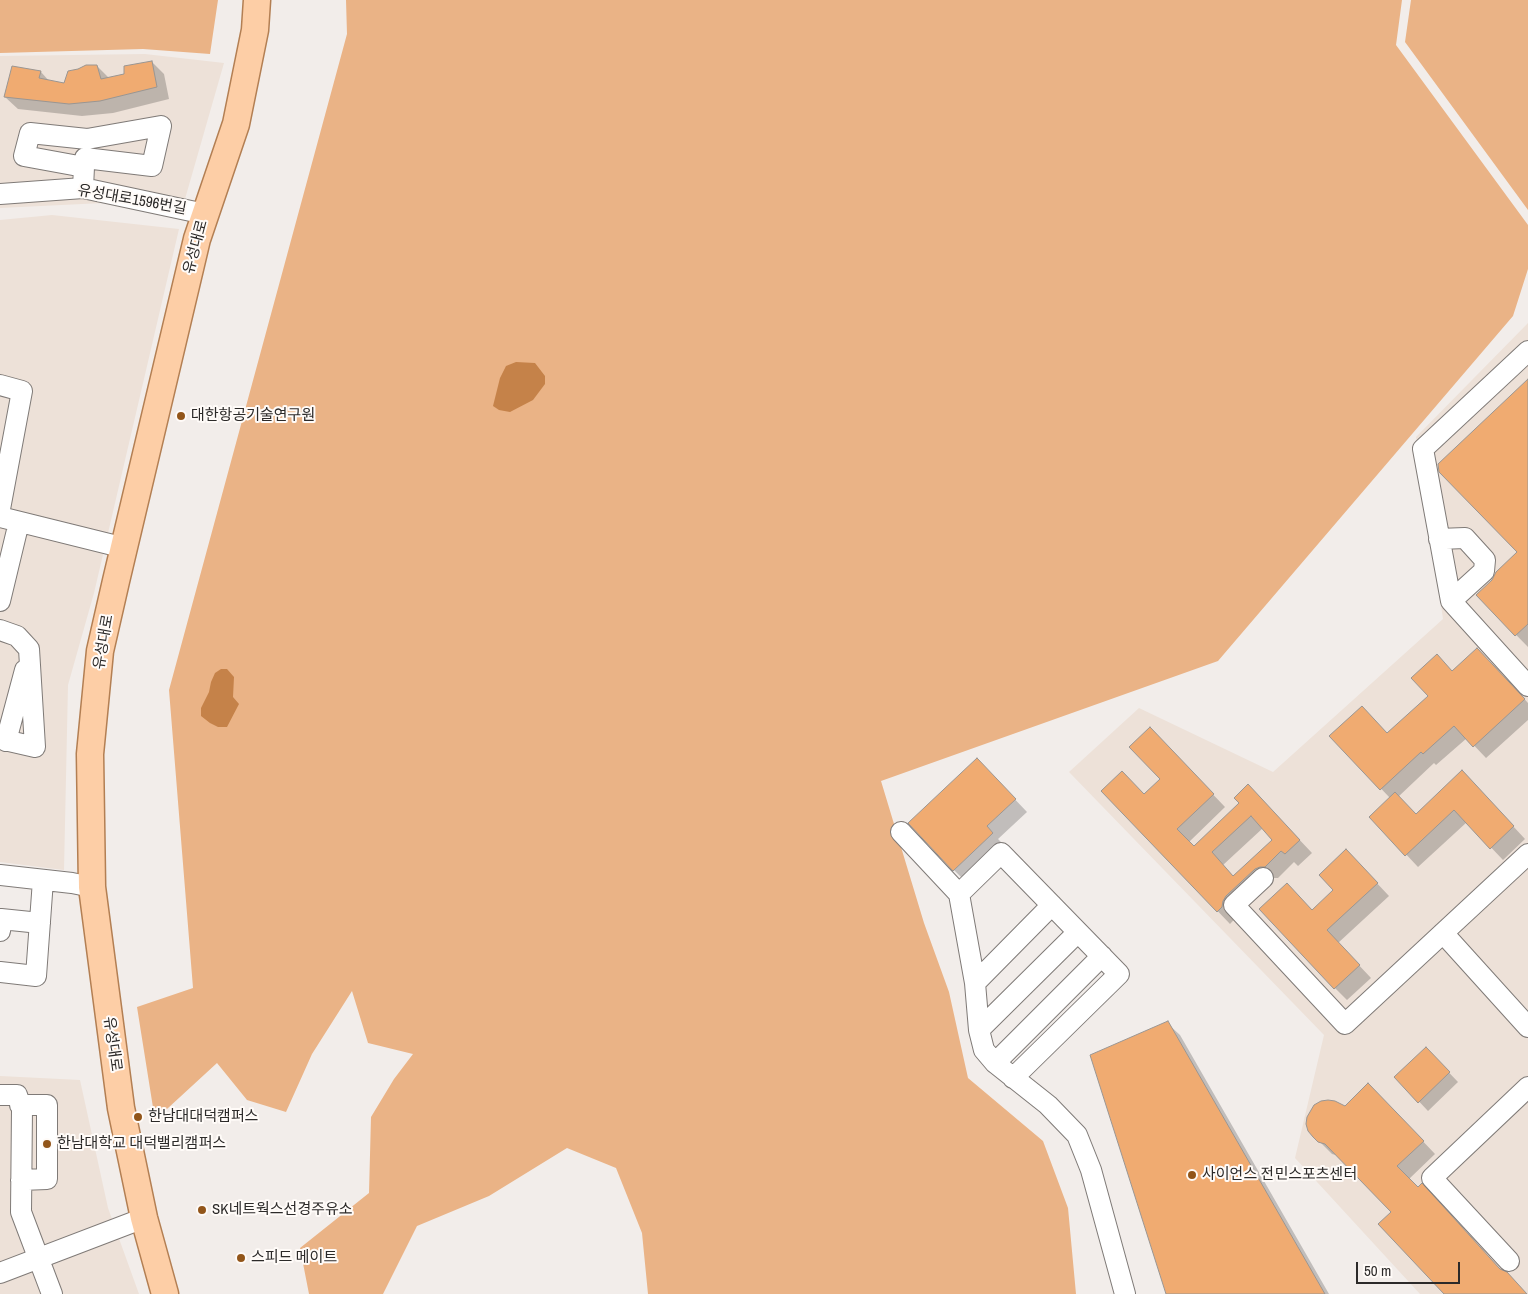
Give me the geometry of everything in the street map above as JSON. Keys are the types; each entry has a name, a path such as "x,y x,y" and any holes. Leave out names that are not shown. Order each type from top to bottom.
{"main road":[{"name":"유성대로","path":"166,1294 144,1218 121,1108 92,887 90,754 99,661 116,581 197,238 236,124 255,30 257,0"}],"street":[{"path":"83,188 85,155"},
{"name":"유성대로1596번길","path":"0,194 83,188 205,214"},
{"path":"1528,351 1423,449 1451,601 1528,686"},
{"path":"0,385 22,391 0,509"},
{"path":"0,601 10,520 125,548"},
{"path":"1439,539 1465,538 1486,560 1484,571 1451,601"},
{"path":"0,630 16,636 29,649 35,747 3,740 29,656"},
{"path":"901,832 959,894 974,983 979,1030 984,1050 995,1063 1048,1105 1077,1135 1091,1170 1125,1294"},
{"path":"959,894 1001,853 1119,974 1013,1078"},
{"path":"1263,878 1234,905 1345,1024 1528,854"},
{"path":"0,875 92,887"},
{"path":"0,972 36,976 44,880"},
{"path":"974,983 1052,905"},
{"path":"0,931 1,919 40,923"},
{"path":"979,1030 1078,932"},
{"path":"1443,933 1528,1027"},
{"path":"995,1063 1102,956"},
{"path":"1509,1261 1432,1178 1528,1087"},
{"path":"0,1094 17,1095 22,1109 20,1212 52,1294"},
{"path":"0,1272 144,1218"}],"shaded area":[{"path":"0,0 218,0 210,54 143,49 0,53"},
{"path":"346,0 1402,0 1396,45 1528,225 1528,269 1513,316 1218,661 881,781 924,923 949,992 968,1078 1043,1141 1068,1208 1076,1294 648,1294 642,1233 616,1168 567,1148 489,1196 417,1226 383,1294 309,1294 300,1248 369,1193 371,1117 394,1079 413,1054 368,1043 352,991 312,1054 286,1112 247,1100 217,1063 155,1120 137,1007 193,988 169,690 347,34"},
{"path":"1411,0 1528,0 1528,210 1405,42"},
{"path":"145,54 224,63 185,199 0,208 0,56"},
{"path":"52,215 179,229 94,593 68,685 64,870 0,862 0,220"},
{"path":"1528,323 1528,1294 1420,1294 1295,1158 1324,1035 1069,772 1139,708 1273,772 1443,619 1416,437"},
{"path":"516,362 535,363 545,376 545,384 533,400 510,412 499,410 493,406 500,378 506,366"},
{"path":"221,669 227,669 234,677 233,697 239,704 227,727 218,727 201,716 201,708 209,692 211,682 215,673"},
{"name":"한남대학교 대덕밸리캠퍼스","path":"0,1076 80,1080 108,1208 139,1294 0,1294"}],"building":[{"path":"152,61 157,87 100,101 69,104 4,97 12,66 41,71 39,78 64,83 68,71 86,65 97,65 101,79 124,74 124,66"},
{"path":"1528,379 1528,624 1515,636 1476,595 1517,552 1439,472 1438,464"},
{"path":"1477,648 1525,699 1473,747 1454,726 1423,754 1421,752 1380,790 1329,736 1362,706 1387,733 1428,696 1411,678 1437,654 1452,671"},
{"path":"1150,727 1214,794 1177,829 1194,846 1239,803 1234,798 1248,784 1300,840 1285,854 1281,851 1265,867 1255,869 1226,896 1222,907 1217,912 1101,791 1122,771 1144,794 1160,779 1129,747","holes":["1251,816 1272,840 1233,876 1212,852"]},
{"path":"977,758 1016,799 987,826 993,833 953,871 908,823"},
{"path":"1462,770 1514,826 1490,849 1454,810 1405,856 1369,817 1395,792 1416,814"},
{"path":"1346,849 1378,883 1327,930 1360,965 1334,989 1259,909 1287,883 1312,910 1333,890 1319,875"},
{"name":"사이언스 전민스포츠센터","path":"1168,1021 1325,1294 1166,1294 1090,1055"},
{"path":"1426,1047 1450,1072 1418,1103 1394,1077"},
{"path":"1368,1083 1424,1141 1397,1166 1418,1187 1422,1183 1500,1269 1507,1272 1527,1294 1444,1294 1378,1224 1391,1212 1325,1144 1318,1142 1313,1137 1308,1131 1306,1124 1307,1117 1314,1105 1328,1100 1345,1106"}],"place":[{"name":"대한항공기술연구원","path":"181,416"},
{"name":"한남대대덕캠퍼스","path":"138,1117"},
{"name":"한남대학교 대덕밸리캠퍼스","path":"47,1144"},
{"name":"사이언스 전민스포츠센터","path":"1192,1175"},
{"name":"SK네트웍스선경주유소","path":"202,1210"},
{"name":"스피드 메이트","path":"241,1258"}]}
